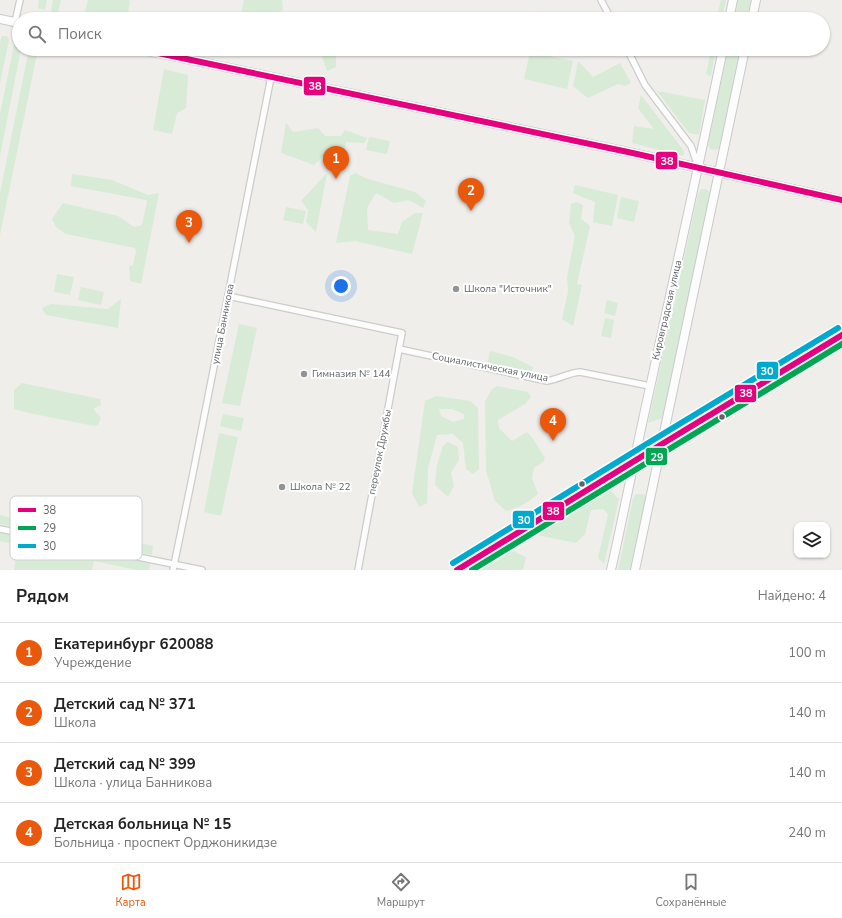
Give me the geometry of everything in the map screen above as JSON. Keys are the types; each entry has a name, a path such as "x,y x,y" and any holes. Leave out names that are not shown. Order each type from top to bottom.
{"main road":[{"path":"730,12 733,0"},
{"path":"753,12 756,0"},
{"path":"0,19 12,21"},
{"path":"172,56 628,152 842,200"},
{"name":"Кировградская улица","path":"611,570 722,56"},
{"path":"635,570 744,56"}],"street":[{"path":"18,12 20,0"},
{"path":"601,0 607,12"},
{"path":"631,56 645,84 691,146 698,168"},
{"name":"улица Банникова","path":"173,567 271,77"},
{"name":"переулок Дружбы","path":"228,296 402,333 358,570"},
{"path":"458,570 842,335"},
{"name":"Социалистическая улица","path":"400,349 547,381 572,372 580,372 650,386"},
{"path":"0,529 10,531"},
{"path":"141,560 173,567 202,570"}],"green space":[{"path":"39,0 47,0 45,9 38,8"},
{"path":"53,0 61,0 58,12 51,11"},
{"path":"88,0 130,1 128,12 85,12"},
{"path":"244,0 282,0 283,10 279,12 241,12"},
{"path":"721,0 726,0 723,12 718,12"},
{"path":"738,0 751,0 748,12 735,12"},
{"path":"2,36 7,36 9,40 0,83 0,42"},
{"path":"12,55 20,56 0,156 0,114"},
{"path":"28,56 37,56 0,235 0,193"},
{"path":"322,56 336,56 336,67 327,71"},
{"path":"529,56 549,56 573,61 567,89 524,79"},
{"path":"710,56 715,56 711,76 706,75"},
{"path":"727,56 740,56 720,147 716,150 710,149 708,145"},
{"path":"578,61 593,77 620,63 631,83 625,86 618,84 588,98 573,86"},
{"path":"164,69 188,75 186,108 177,113 172,134 153,130"},
{"path":"657,91 705,100 699,135 689,133"},
{"path":"641,95 684,151 683,156 632,143 634,126 654,129 638,108"},
{"path":"286,123 293,132 318,128 325,136 341,136 345,130 367,138 364,143 346,142 343,157 323,156 314,165 281,153"},
{"path":"369,137 390,141 387,154 366,150"},
{"path":"327,173 316,232 306,222 308,210 301,201"},
{"path":"355,173 368,179 415,192 426,201 423,208 409,200 394,203 376,193 367,208 368,230 398,234 402,222 415,213 423,213 412,254 355,241 336,243 350,176"},
{"path":"72,174 112,180 148,195 159,193 141,284 130,281 129,266 133,265 136,251 135,248 66,234 56,227 52,219 63,203 118,216 134,227 142,225 147,202 146,200 71,186"},
{"path":"575,185 618,195 612,226 593,222 595,202 573,193"},
{"path":"701,189 709,191 710,197 665,408 662,418 648,423 698,194"},
{"path":"621,197 639,201 634,222 617,218"},
{"path":"576,202 583,205 581,219 590,226 577,284 582,285 573,326 562,319 568,292 567,277 575,236 569,223 571,204"},
{"path":"286,207 306,211 303,224 283,220"},
{"path":"57,274 74,277 70,295 54,292"},
{"path":"81,287 104,292 101,305 78,300"},
{"path":"121,299 118,328 46,315 42,308 51,304 108,309"},
{"path":"607,300 618,303 615,316 604,313"},
{"path":"605,318 614,320 611,338 601,336"},
{"path":"239,324 257,328 240,406 222,403"},
{"path":"842,338 842,348 732,415 721,411"},
{"path":"490,351 513,357 533,367 531,374 487,365"},
{"path":"22,383 100,399 101,405 93,409 101,418 98,425 94,426 14,409 14,390"},
{"path":"497,386 528,392 531,397 525,404 498,420 499,428 512,441 527,432 532,437 545,458 543,462 534,468 532,478 538,494 531,500 506,511 495,501 486,470 485,402 492,389"},
{"path":"436,396 470,401 478,408 479,469 473,474 466,469 463,443 453,434 437,435 428,468 427,503 419,507 412,493 425,401","holes":["439,409 452,409 464,414 464,419 453,422 441,416"]},
{"path":"223,414 244,418 241,431 220,426"},
{"path":"713,417 719,423 678,449 672,443"},
{"path":"219,433 238,437 221,516 204,512"},
{"path":"448,442 458,447 459,460 451,473 454,486 448,497 435,485 437,465 443,446"},
{"path":"610,490 619,499 604,564 598,558 608,514 603,509 591,510 585,534 576,543 537,535"},
{"path":"636,494 645,495 645,502 630,570 618,570 633,499"},
{"path":"0,515 10,518 10,526 0,524"},
{"path":"0,533 10,535 10,543 0,541"},
{"path":"142,544 153,546 152,555 142,553"},
{"path":"513,551 526,557 523,570 481,570"},
{"path":"16,560 135,560 150,563 149,570 137,570 94,561 92,570 14,570"}],"transit line":[{"name":"38","path":"172,56 628,152 842,200"},
{"name":"30","path":"453,563 838,328"},
{"name":"38","path":"457,570 842,335"},
{"name":"29","path":"472,570 842,344"}],"place":[{"name":"Екатеринбург 620088","path":"336,179"},
{"name":"Детский сад № 371","path":"471,211"},
{"name":"Детский сад № 399","path":"189,243"},
{"name":"Школа \"Источник\"","path":"456,289"},
{"name":"Гимназия № 144","path":"304,374"},
{"name":"Детская больница № 15","path":"553,441"},
{"name":"Школа № 22","path":"282,487"}]}
